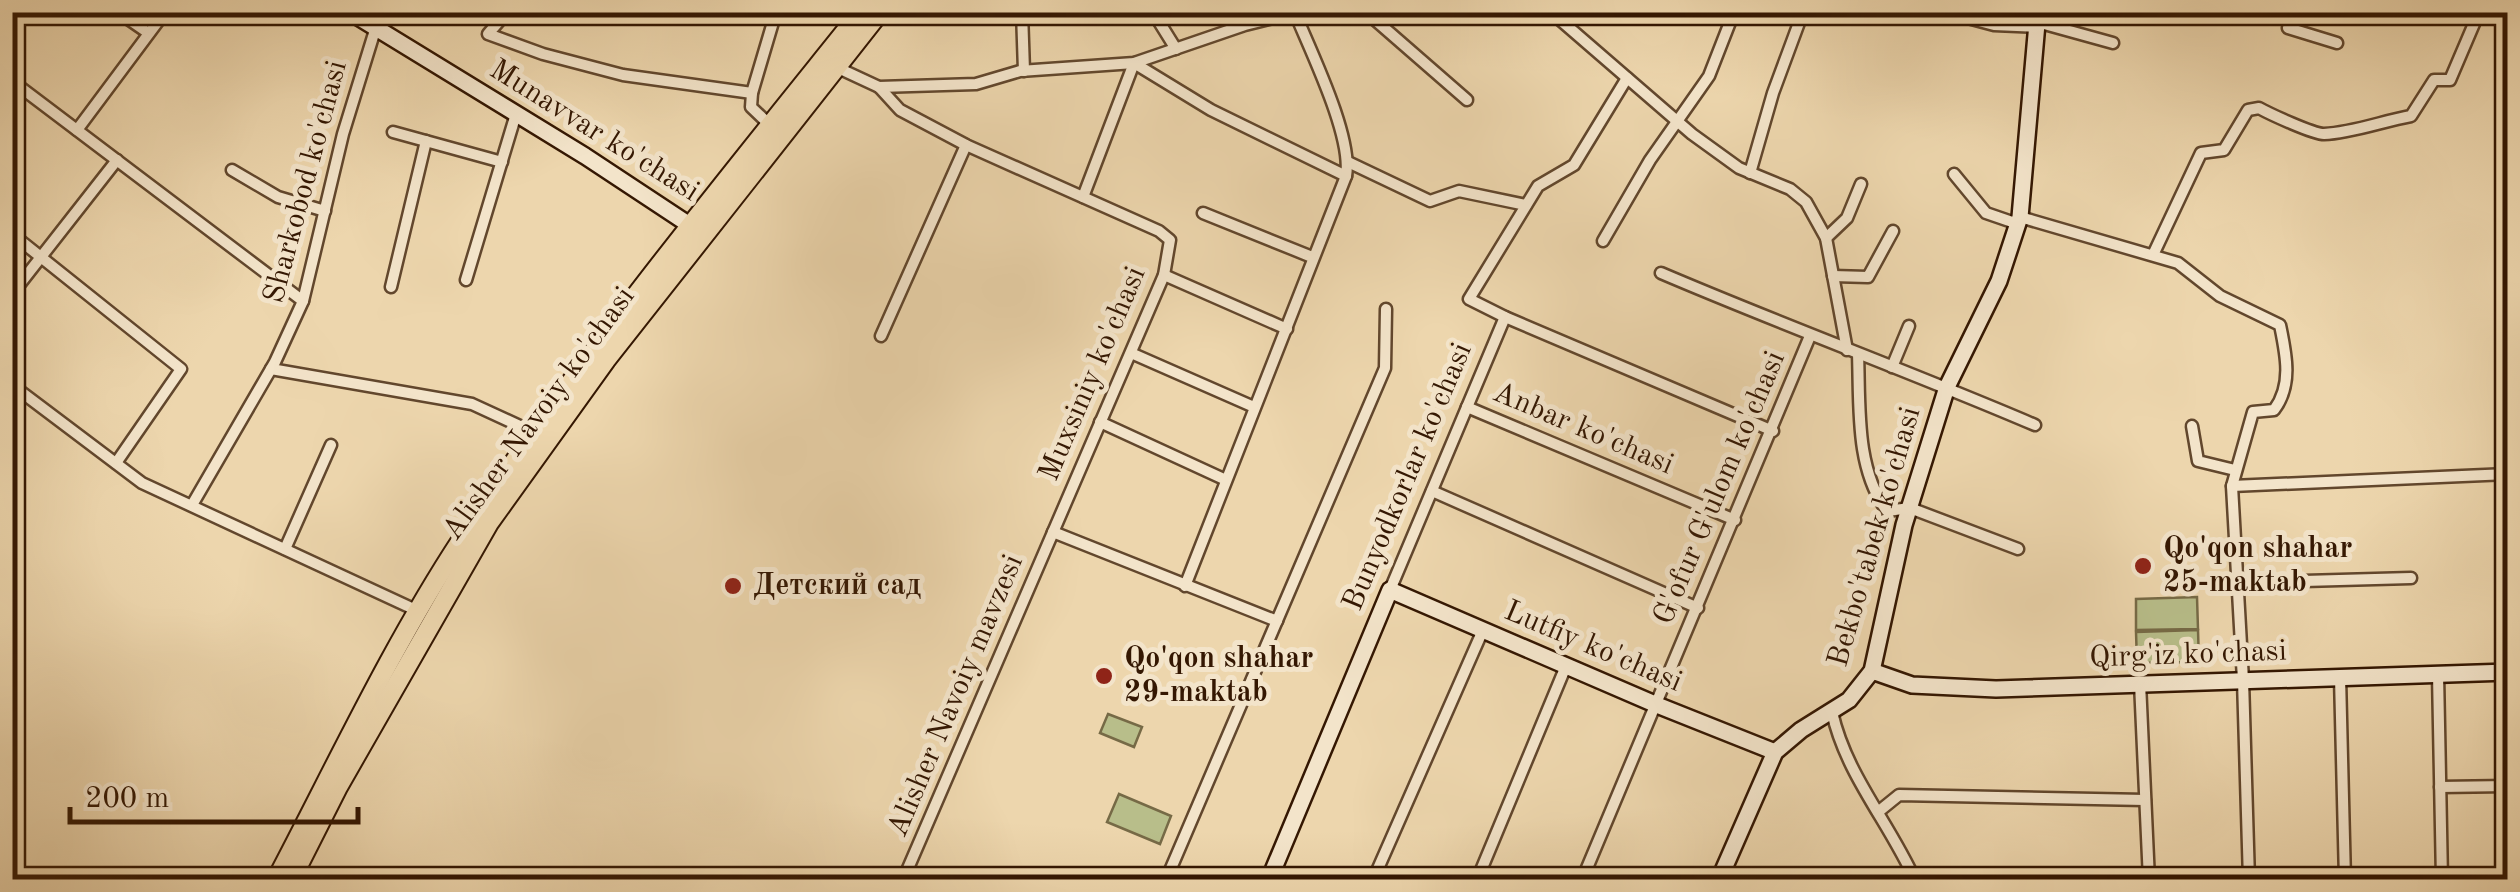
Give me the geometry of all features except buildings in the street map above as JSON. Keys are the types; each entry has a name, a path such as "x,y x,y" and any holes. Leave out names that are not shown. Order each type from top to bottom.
{"main road":[{"name":"Munavvar ko'chasi","path":"350,12 698,230"},
{"name":"Alisher Navoiy ko'chasi","path":"291,880 338,788 488,523 772,127 861,12"},
{"name":"Alisher Navoiy ko'chasi","path":"276,880 418,611 535,434 880,12"},
{"name":"Bekbo'tabek ko'chasi","path":"1775,752 1832,712 1863,685 1872,670 1910,508 1947,387 1999,281 2019,221 2037,20"},
{"name":"Lutfiy ko'chasi","path":"1390,590 1775,752"},
{"name":"Bunyodkorlar ko'chasi","path":"1269,880 1390,590"},
{"name":"Qirg'iz ko'chasi","path":"1872,670 1912,684 1996,689 2508,672"},
{"path":"1719,880 1775,752"}],"street":[{"path":"118,12 147,32"},
{"path":"77,130 165,12"},
{"name":"Sharkobod ko'chasi","path":"192,505 272,369 303,301 343,134 376,27 385,12"},
{"path":"507,12 488,34 543,54 643,78 752,94"},
{"path":"772,127 751,108 776,12"},
{"path":"1022,12 1024,71"},
{"path":"1153,12 1176,48"},
{"path":"1245,26 1248,12"},
{"path":"1366,12 1467,100"},
{"path":"1551,12 1678,122 1739,168 1790,189 1806,202 1826,238 1852,352 1871,482 1887,511 1910,508 2018,549"},
{"path":"1603,241 1650,160 1709,76 1734,12"},
{"path":"1750,173 1768,108 1803,12"},
{"path":"1945,12 1994,25 2037,20 2113,43"},
{"path":"2293,12 2288,28 2338,42"},
{"path":"2153,255 2201,153 2224,150 2248,110 2259,108 2277,119 2291,120 2321,134 2411,116 2434,80 2450,80 2478,12"},
{"path":"836,67 880,87 976,84 1024,71 1134,63 1296,13 1343,137 1348,162 1346,176 1185,586"},
{"path":"1134,63 1210,110 1346,176"},
{"path":"1083,197 1134,63"},
{"path":"1627,78 1574,165 1538,186 1470,299 1772,430"},
{"path":"12,81 303,301"},
{"name":"Muxsiniy ko'chasi","path":"880,87 900,110 966,146 1159,231 1170,240 1164,275 1054,532"},
{"path":"466,280 516,114"},
{"path":"393,132 502,162"},
{"path":"391,287 426,141"},
{"path":"881,336 966,146"},
{"path":"12,294 117,160"},
{"path":"1348,162 1430,201 1459,191 1526,206"},
{"path":"232,170 278,197 324,211"},
{"path":"1954,174 1986,214 2153,255 2191,270 2220,296 2280,324 2287,362 2284,392 2274,410 2253,412 2232,486 2243,680 2248,880"},
{"path":"1826,238 1847,218 1861,184"},
{"path":"1203,213 1312,257"},
{"path":"1833,276 1868,276 1893,231"},
{"path":"12,234 181,369 116,463"},
{"path":"1661,273 2034,425"},
{"path":"1164,275 1286,329"},
{"path":"1166,880 1385,368 1386,309"},
{"name":"Bunyodkorlar ko'chasi","path":"1390,590 1505,317"},
{"path":"1892,367 1908,326"},
{"name":"G'ofur G'ulom ko'chasi","path":"1582,880 1810,336"},
{"path":"1131,352 1254,407"},
{"path":"272,369 472,404 535,434"},
{"path":"12,385 142,483 418,611"},
{"name":"Anbar ko'chasi","path":"1467,407 1735,520"},
{"path":"1100,422 1226,480"},
{"path":"2192,426 2198,461 2236,470"},
{"path":"284,548 331,445"},
{"path":"2232,486 2508,474"},
{"path":"1432,491 1698,608"},
{"path":"1054,532 1278,621"},
{"name":"Alisher Navoiy mavzesi","path":"904,880 1054,532"},
{"path":"2238,584 2411,578"},
{"path":"1373,880 1483,630"},
{"path":"1478,880 1566,666"},
{"path":"2438,674 2442,880"},
{"path":"2340,677 2345,880"},
{"path":"2140,683 2148,880"},
{"path":"1832,712 1839,743 1899,844 1915,880"},
{"path":"2440,787 2508,786"},
{"path":"1878,812 1898,795 2145,800"}],"green space":[{"path":"2197,597 2198,629 2136,630 2136,599"},
{"path":"2198,630 2199,662 2137,663 2136,632"},
{"path":"1108,714 1142,727 1134,747 1100,733"},
{"path":"1119,794 1171,816 1160,844 1107,822"}],"place":[{"name":"Qo'qon shahar 25-maktab","path":"2143,566"},
{"name":"Детский сад","path":"733,586"},
{"name":"Qo'qon shahar 29-maktab","path":"1104,676"}]}
